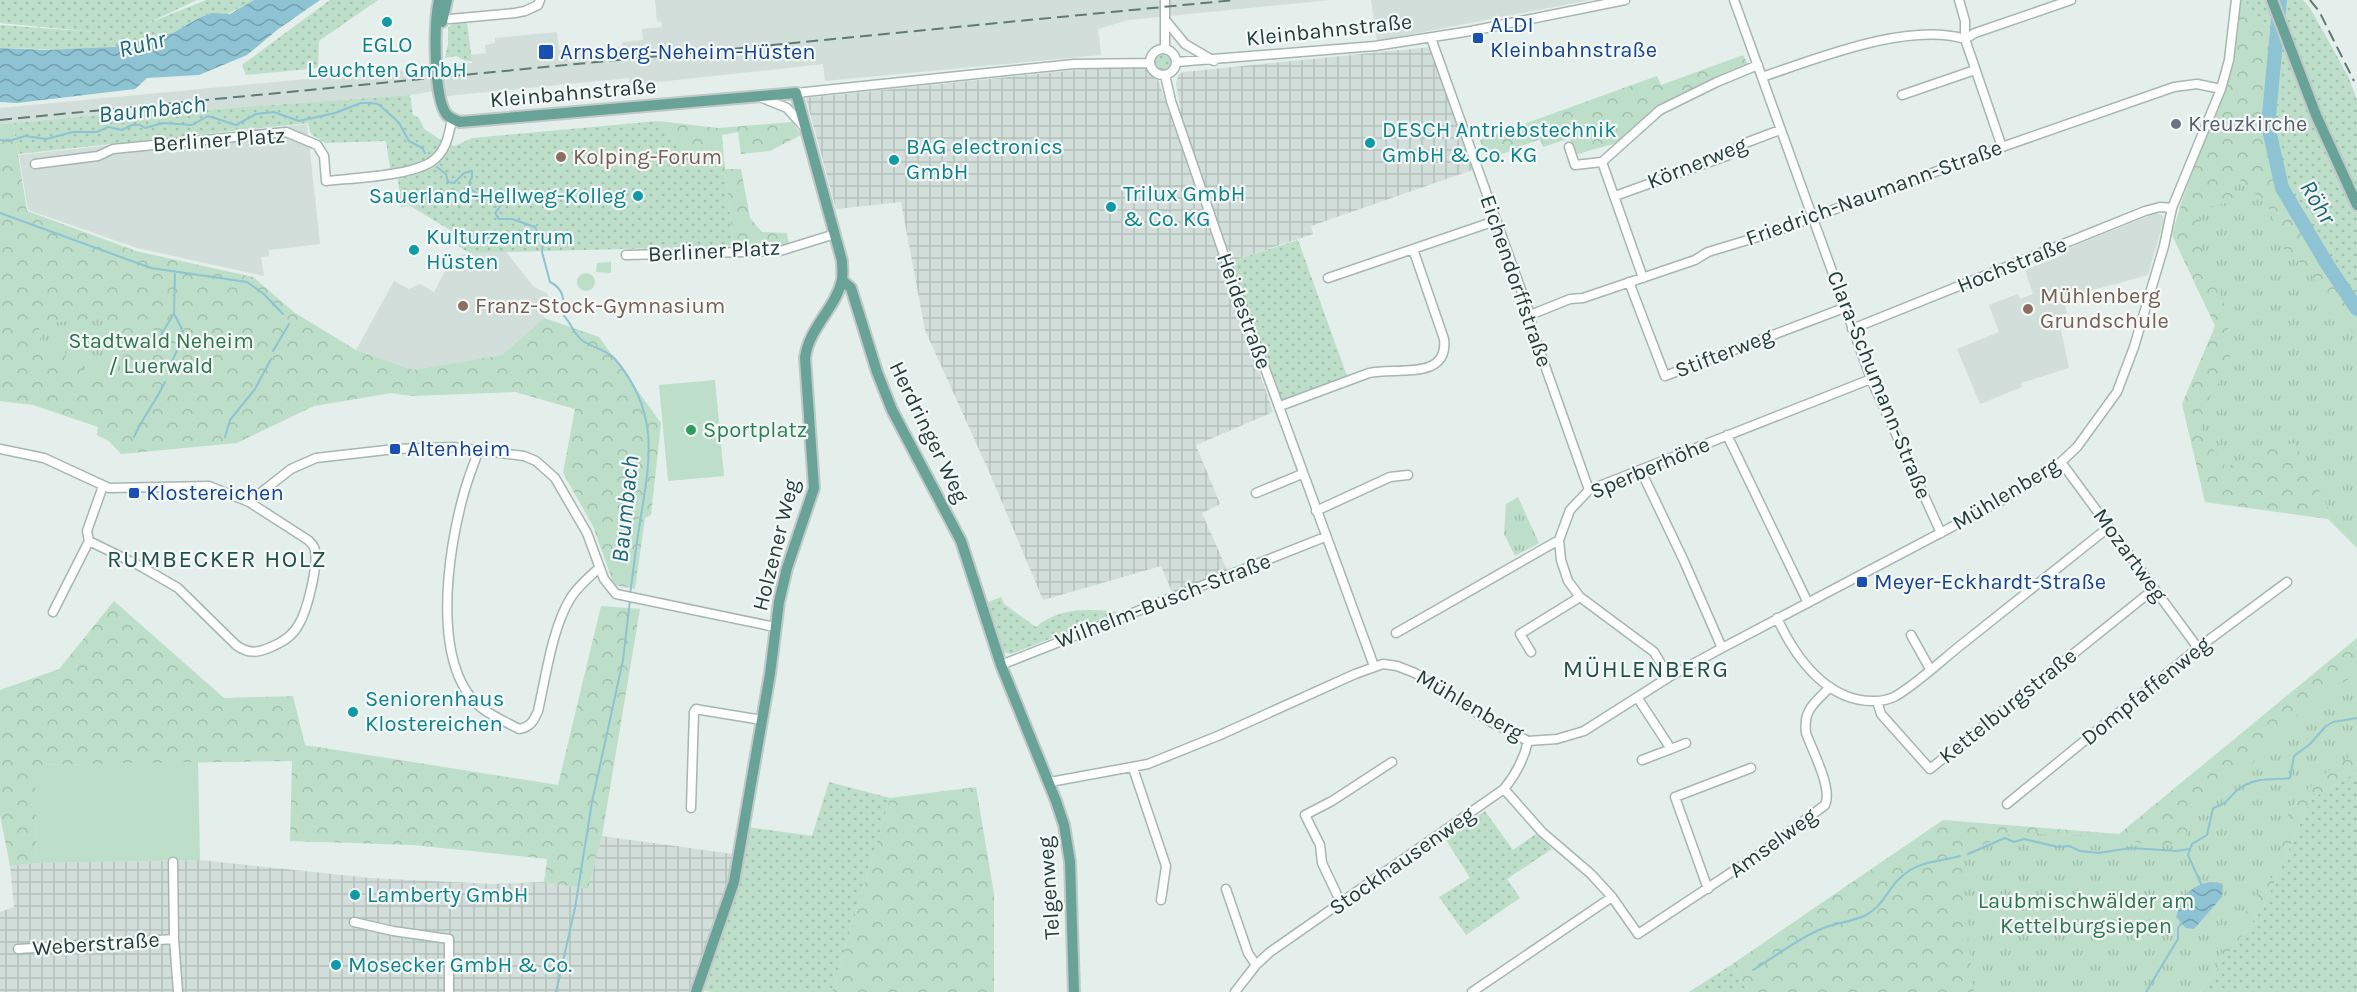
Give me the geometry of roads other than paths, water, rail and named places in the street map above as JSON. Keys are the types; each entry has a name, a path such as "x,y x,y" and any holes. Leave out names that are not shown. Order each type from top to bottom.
{"main road":[{"path":"439,0 434,33 437,61 443,105 452,119"},
{"path":"437,61 447,0"},
{"path":"2272,0 2316,115 2357,205"},
{"name":"Kleinbahnstraße","path":"452,119 472,122 796,93"},
{"name":"Herdringer Weg","path":"796,93 842,261 842,280 851,288 877,372 892,410 961,541 1001,665 1050,782"},
{"name":"Holzener Weg","path":"696,992 734,882 783,584 814,488 805,358 807,347 842,280"},
{"name":"Telgenweg","path":"1050,782 1064,825 1070,862 1074,992"}],"street":[{"path":"1165,0 1167,22 1165,49"},
{"name":"Kleinbahnstraße","path":"1176,62 1214,61 1375,46 1431,38 1624,0"},
{"name":"Clara-Schumann-Straße","path":"1734,0 1852,329 1941,533"},
{"path":"1959,0 1965,21 1965,39 2002,147"},
{"path":"1762,77 1877,41 1928,35 1952,35 1965,39 1976,33 2071,0"},
{"name":"Mühlenberg","path":"1050,782 1133,768 1220,735 1383,664 1407,669 1500,727 1528,741 1571,736 1584,731 1669,677 1722,648 2001,501 2061,462 2092,429 2117,392 2137,335 2172,208 2221,89 2229,60 2236,0"},
{"path":"450,19 525,11 535,3"},
{"path":"1167,22 1185,44 1214,61"},
{"name":"Eichendorffstraße","path":"1431,38 1530,315 1532,329 1589,490"},
{"path":"1165,49 1174,55 1176,62 1174,69 1165,75 1155,73 1149,63 1150,56 1155,51 1165,49"},
{"name":"Kleinbahnstraße","path":"796,93 1074,64 1149,63"},
{"path":"1569,147 1575,165 1602,162 1660,110 1758,65"},
{"path":"1902,95 1975,70"},
{"name":"Heidestraße","path":"1165,75 1171,101 1233,285 1280,406 1302,474 1374,666"},
{"name":"Friedrich-Naumann-Straße","path":"1530,315 1570,299 1583,298 1643,278 2002,147 2185,84 2221,89"},
{"name":"Kleinbahnstraße","path":"759,97 787,108 806,128"},
{"name":"Berliner Platz","path":"35,164 98,156 113,149 286,132 317,145 324,156 326,181 391,174 431,163 439,156 447,142 452,119"},
{"name":"Körnerweg","path":"1615,196 1729,155 1740,145 1780,130"},
{"path":"1602,162 1643,278"},
{"name":"Hochstraße","path":"1852,329 2145,211 2160,207 2172,208"},
{"path":"1328,278 1495,220"},
{"name":"Berliner Platz","path":"626,255 780,251 835,234"},
{"path":"1280,406 1369,373 1381,370 1427,369 1438,362 1445,352 1444,339 1413,249"},
{"name":"Stifterweg","path":"1629,282 1665,376 1844,308"},
{"name":"Sperberhöhe","path":"1559,540 1570,510 1589,490 1872,379"},
{"path":"1727,435 1808,603"},
{"path":"249,502 291,469 316,458 431,447 524,456 536,461 555,478 587,533 604,579 616,594 776,627"},
{"path":"0,449 50,461 103,486 126,489 209,486 249,502 308,540 314,547 316,554 310,596 299,624 281,643 257,652 248,652 236,645 185,594 167,581 89,541"},
{"path":"479,450 464,492 453,540 448,627 456,668 469,692 482,708 519,729 526,728 532,723 538,711 561,617 579,587 599,568"},
{"name":"Mozartweg","path":"2061,462 2198,648"},
{"path":"1641,471 1722,648"},
{"path":"1256,493 1302,474"},
{"path":"1316,511 1390,477 1408,475"},
{"path":"53,612 89,541 87,531 103,486"},
{"path":"1777,618 1798,657 1818,679 1830,687 1857,698 1877,701 1894,696 1930,669 2109,527"},
{"name":"Wilhelm-Busch-Straße","path":"1001,665 1325,537"},
{"path":"1396,633 1559,540 1561,560 1568,581 1580,597 1654,652 1669,677"},
{"name":"Dompfaffenweg","path":"2007,804 2198,648 2287,582"},
{"name":"Kettelburgstraße","path":"1877,701 1881,714 1930,769 2154,589"},
{"path":"1531,652 1520,634 1580,597"},
{"path":"1911,635 1930,669"},
{"name":"Amselweg","path":"1612,897 1638,934 1765,850 1825,805 1828,799 1827,789 1804,723 1808,710 1830,687"},
{"path":"1637,698 1671,749"},
{"path":"691,808 694,712 696,709 762,720"},
{"name":"Stockhausenweg","path":"1235,992 1256,965 1285,941 1504,789 1515,776 1525,756 1528,741"},
{"path":"1642,760 1686,743"},
{"path":"1341,903 1322,863 1320,844 1305,815 1332,801 1392,762"},
{"path":"1133,768 1166,866 1161,900"},
{"path":"1708,889 1675,797 1751,768"},
{"path":"1472,992 1612,897 1591,874 1542,831 1504,789"},
{"path":"173,862 174,939 178,992"},
{"path":"1226,889 1248,953 1256,965"},
{"path":"354,922 393,931 449,939 449,992"},
{"name":"Weberstraße","path":"18,949 174,939"}],"water":[{"name":"Ruhr","path":"254,0 320,0 277,30 247,55 199,75 147,78 135,89 17,103 0,102 0,48 47,50 114,47 173,33 212,13 230,14"},
{"path":"2210,882 2221,883 2222,897 2194,929 2186,928 2176,917 2181,903 2191,890"}],"waterway":[{"name":"Röhr","path":"2280,0 2268,125 2282,188 2357,309"},
{"name":"Baumbach","path":"0,140 9,141 25,136 46,139 73,132 97,132 108,127 122,130 132,125 145,128 163,123 192,125 208,116 236,125 256,114 274,112 299,121 335,113 361,103 370,103 378,104 394,118 409,141 422,148 425,153"},
{"name":"Baumbach","path":"437,167 446,174 448,182 454,183 464,173 472,171 469,183 471,189 480,196 498,193 502,196 502,204 495,213 499,219 512,219 535,227 543,242 542,252 550,282 559,288 563,296 564,316 580,338 615,359 641,401 649,443 648,465 630,594"},
{"path":"0,213 151,268 247,282 264,294 283,314"},
{"path":"170,366 183,337 174,314 175,271"},
{"path":"161,335 173,315"},
{"path":"273,351 289,324"},
{"path":"225,437 230,420 255,389 271,359"},
{"path":"134,437 165,382"},
{"name":"Baumbach","path":"556,992 575,908 592,802 623,660 630,600"},
{"path":"2201,884 2188,855 2192,844 2207,835 2213,808 2223,804 2238,789 2249,783 2290,778 2294,756 2310,744 2326,726 2333,722 2357,718"},
{"path":"1968,854 2005,838 2014,842 2024,839 2098,853 2131,848 2177,851 2189,849"},
{"path":"1753,970 1816,931 1872,912 1900,878 1913,868 1960,856"},
{"path":"2146,992 2178,939 2178,928 2183,921"}],"railway":[{"path":"0,120 1235,0"},
{"path":"2310,0 2319,11 2354,81"}],"place":[{"name":"EGLO Leuchten GmbH","path":"387,22"},
{"name":"ALDI Kleinbahnstraße","path":"1478,38"},
{"name":"Arnsberg-Neheim-Hüsten","path":"546,52"},
{"name":"Kreuzkirche","path":"2176,124"},
{"name":"DESCH Antriebstechnik GmbH & Co. KG","path":"1370,143"},
{"name":"Kolping-Forum","path":"561,157"},
{"name":"BAG electronics GmbH","path":"894,160"},
{"name":"Sauerland-Hellweg-Kolleg","path":"638,196"},
{"name":"Trilux GmbH & Co. KG","path":"1111,207"},
{"name":"Kulturzentrum Hüsten","path":"414,250"},
{"name":"Franz-Stock-Gymnasium","path":"463,306"},
{"name":"Mühlenberg Grundschule","path":"2028,309"},
{"name":"Sportplatz","path":"691,430"},
{"name":"Altenheim","path":"395,449"},
{"name":"Klostereichen","path":"134,493"},
{"name":"Meyer-Eckhardt-Straße","path":"1862,582"},
{"name":"Seniorenhaus Klostereichen","path":"353,712"},
{"name":"Lamberty GmbH","path":"355,895"},
{"name":"Mosecker GmbH & Co.","path":"336,965"}],"district":[{"name":"RUMBECKER HOLZ","path":"217,559"},
{"name":"MÜHLENBERG","path":"1646,669"}],"park label":[{"name":"Stadtwald Neheim / Luerwald","path":"161,354"},
{"name":"Laubmischwälder am Kettelburgsiepen","path":"2086,914"}]}
